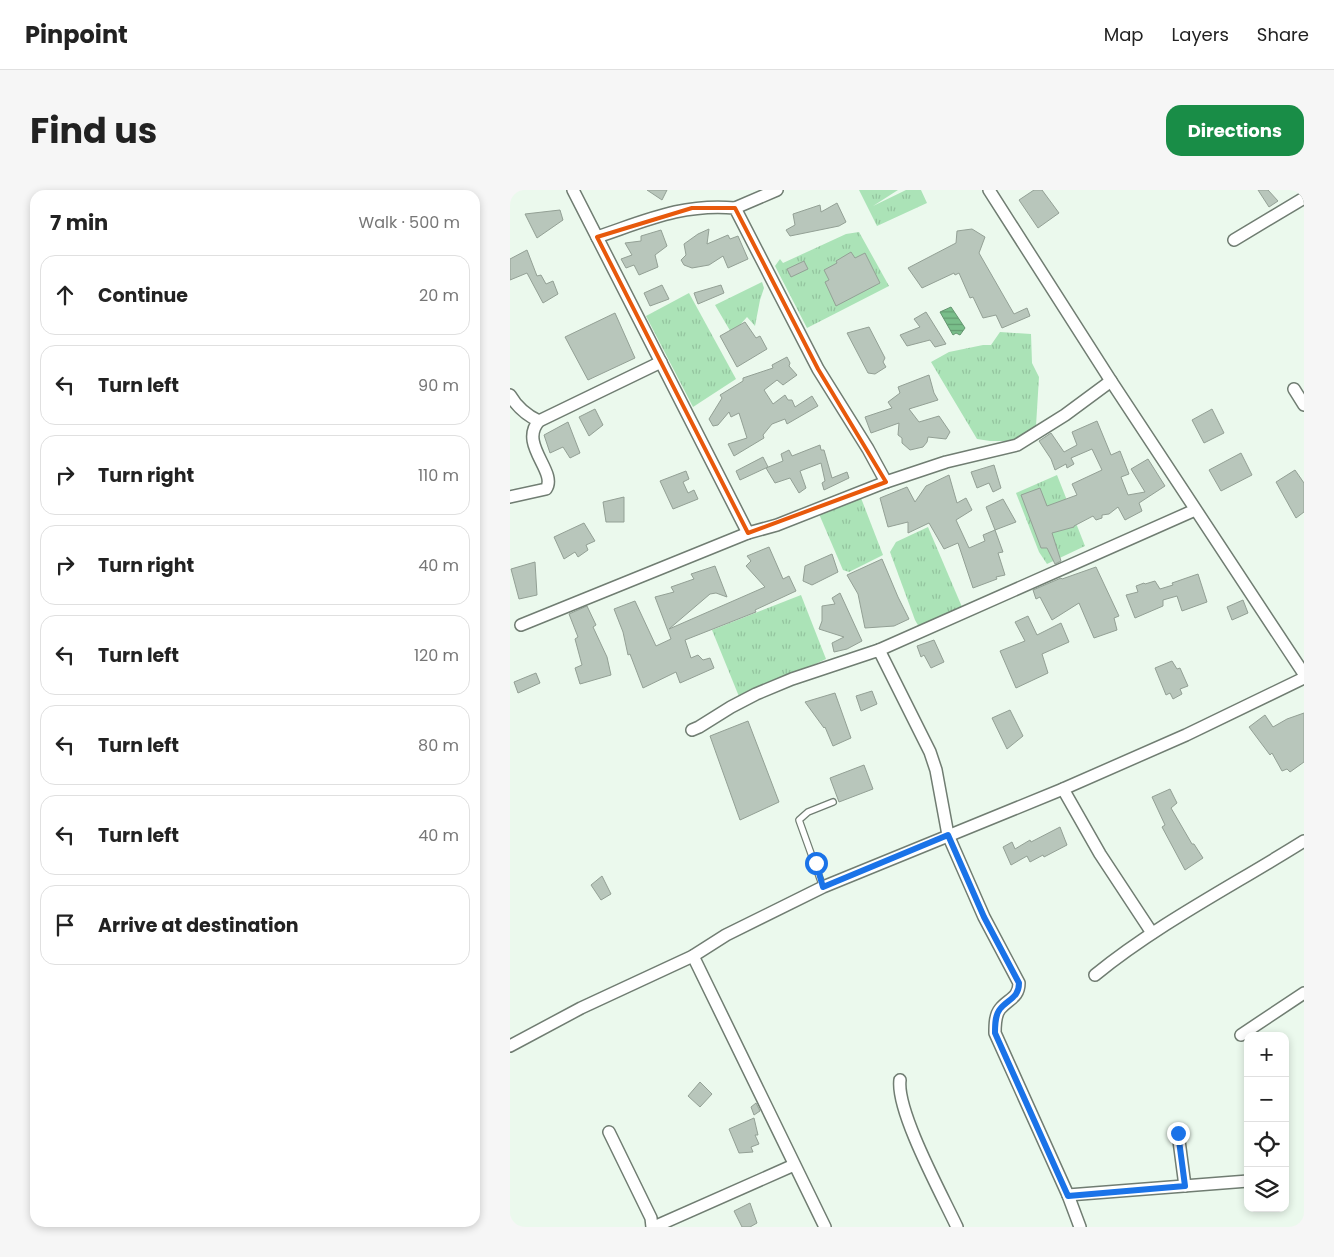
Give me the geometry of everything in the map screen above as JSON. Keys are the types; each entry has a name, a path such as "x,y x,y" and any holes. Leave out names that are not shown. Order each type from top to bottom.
{"street":[{"path":"573,190 748,533"},
{"path":"596,237 685,209 715,206 735,208 777,190"},
{"path":"510,1046 581,1008 693,956 726,935 823,887 1063,789 1186,735 1304,676 1111,381 990,190"},
{"path":"1234,240 1304,198"},
{"path":"735,208 818,369 868,449 886,482"},
{"path":"510,497 546,489 549,486 549,479 533,443 533,432 538,421 661,362"},
{"path":"521,625 748,533 777,525 886,482 946,462 1017,445 1065,415 1111,381"},
{"path":"1294,388 1304,405"},
{"path":"510,395 519,408 538,421"},
{"path":"692,730 731,706 756,694 792,679 879,650 1195,510"},
{"path":"879,650 930,752 936,770 948,835 984,917 1019,983 1019,990 1016,996 1000,1009 996,1018 995,1033 1080,1227"},
{"path":"1063,789 1100,854 1152,933"},
{"path":"1095,975 1116,957 1152,933 1304,841"},
{"path":"693,956 825,1227"},
{"path":"1241,1035 1304,993"},
{"path":"900,1080 899,1089 914,1135 957,1227"},
{"path":"609,1132 651,1218 653,1227 794,1165"},
{"path":"1178,1133 1185,1186"},
{"path":"1068,1196 1244,1181"}],"lane":[{"path":"823,887 799,820 808,812 833,802"}],"highlighted area":[{"path":"692,208 735,208 818,369 886,482 748,533 597,237"}],"green space":[{"path":"859,190 898,190 873,206 906,190 921,190 927,203 877,226"},
{"path":"859,232 889,286 807,328 775,266 780,259 783,263 846,234"},
{"path":"762,282 764,288 755,326 747,317 732,334 715,305"},
{"path":"689,293 736,379 693,407 646,316"},
{"path":"1000,332 1031,334 1032,363 1039,377 1036,426 1025,441 977,439 931,362 949,352 991,345"},
{"path":"1057,475 1085,546 1047,564 1039,552 1016,493"},
{"path":"861,498 883,555 849,572 843,570 819,514"},
{"path":"928,527 962,607 919,627 890,552 896,542"},
{"path":"801,595 826,659 740,699 712,630"}],"shaded area":[{"path":"951,307 965,328 960,335 956,333 953,335 940,312"}],"building":[{"path":"647,190 667,190 662,200"},
{"path":"1034,190 1042,190 1059,213 1038,228 1019,200"},
{"path":"1258,190 1268,190 1278,201 1269,207"},
{"path":"837,203 846,222 839,226 790,236 786,230 795,225 793,214 820,205 821,212"},
{"path":"560,210 563,220 537,238 525,214"},
{"path":"709,229 707,244 728,235 730,239 738,236 748,259 728,268 723,256 709,265 692,268 684,265 681,260 686,255 684,244"},
{"path":"972,229 985,237 979,253 1014,314 1027,308 1030,316 1002,328 996,315 983,318 973,297 970,298 959,273 955,275 954,273 922,288 908,268 956,243 957,231"},
{"path":"661,230 667,246 655,255 658,267 639,275 634,265 626,268 621,259 632,255 625,243 641,241 641,236"},
{"path":"527,250 537,276 541,275 546,284 553,281 558,294 543,303 527,273 510,280 510,259"},
{"path":"851,252 855,258 865,253 880,283 836,306 825,282 829,280 824,270"},
{"path":"804,261 808,269 791,277 787,269"},
{"path":"662,285 669,299 650,306 644,293"},
{"path":"721,285 724,293 698,304 694,293"},
{"path":"926,312 946,344 935,347 930,340 907,346 900,335 920,327 914,319"},
{"path":"615,313 635,358 588,380 565,337"},
{"path":"745,322 756,338 760,336 767,349 737,367 720,336"},
{"path":"869,327 885,358 883,362 886,367 875,374 868,373 847,333"},
{"path":"787,357 790,363 789,366 797,375 783,385 777,380 764,390 773,404 785,395 788,400 792,400 795,407 812,396 818,406 787,424 785,419 772,424 763,435 764,438 734,456 728,444 747,438 739,413 731,417 729,412 718,425 713,426 709,419 722,398 720,395 743,381 743,378 773,368 772,365"},
{"path":"929,375 938,400 909,409 919,422 939,416 950,432 946,439 928,437 923,447 910,450 902,443 902,438 898,435 899,423 871,433 865,417 892,408 888,402 900,393 898,387"},
{"path":"595,409 603,425 589,436 579,417"},
{"path":"1212,409 1224,433 1204,443 1192,420"},
{"path":"1097,421 1111,455 1120,451 1129,474 1121,477 1128,495 1145,492 1131,469 1148,459 1165,486 1139,503 1142,511 1125,520 1118,507 1109,514 1102,515 1102,518 1096,520 1093,516 1074,527 1052,533 1061,561 1055,564 1047,548 1041,548 1021,495 1040,488 1047,506 1077,495 1072,484 1102,470 1092,449 1071,458 1074,464 1067,468 1066,464 1055,470 1051,459 1039,441 1051,433 1064,452 1077,445 1072,432"},
{"path":"568,422 580,453 570,458 563,447 550,453 544,435"},
{"path":"820,445 821,450 824,450 832,478 847,472 849,478 824,490 822,483 825,481 821,463 800,471 806,488 799,493 790,478 775,483 766,468 783,461 781,454 789,450 792,456"},
{"path":"1241,453 1252,475 1221,491 1209,470"},
{"path":"763,457 768,467 740,480 736,471"},
{"path":"994,465 1001,488 993,492 989,483 977,488 971,472"},
{"path":"1295,470 1304,483 1304,512 1296,518 1276,482"},
{"path":"686,471 689,479 683,482 688,493 694,490 698,499 673,509 660,481"},
{"path":"949,475 957,503 966,498 972,510 956,520 969,548 985,541 983,535 995,530 1003,552 998,553 1005,575 996,577 997,579 973,588 958,543 944,549 929,523 908,533 908,522 888,527 880,498 907,487 915,502 926,486"},
{"path":"624,497 624,522 606,522 603,502"},
{"path":"1003,499 1016,522 995,530 986,507"},
{"path":"584,523 595,541 586,545 588,550 578,557 575,552 564,559 554,537"},
{"path":"769,547 783,579 789,576 796,591 755,610 756,612 685,640 691,658 698,655 703,660 710,658 714,668 680,683 676,672 643,688 630,654 628,655 623,632 614,609 635,601 656,646 671,639 655,597 674,592 671,587 694,579 691,574 715,566 727,597 716,593 710,594 669,629 765,587 746,566 751,561 747,556"},
{"path":"832,554 838,572 812,585 803,581 805,566"},
{"path":"882,559 909,619 894,626 865,628 858,594 847,575"},
{"path":"535,562 537,595 519,599 511,569"},
{"path":"1096,567 1119,616 1114,618 1117,630 1094,638 1079,603 1052,620 1040,597 1036,599 1033,590 1061,578"},
{"path":"1198,574 1207,602 1182,611 1177,596 1163,600 1163,606 1135,618 1126,595 1138,592 1136,586 1155,581 1160,589"},
{"path":"840,593 862,641 847,649 834,652 832,643 844,637 819,629 822,621 822,606 835,604 832,598"},
{"path":"1243,600 1248,613 1232,620 1227,607"},
{"path":"587,606 596,625 593,627 607,657 611,675 580,684 575,668 582,665 575,639 578,637 569,614"},
{"path":"1028,616 1037,635 1061,623 1069,642 1042,654 1048,673 1016,688 1000,651 1025,641 1015,622"},
{"path":"934,640 944,662 931,668 924,655 921,657 917,646"},
{"path":"1172,661 1177,669 1180,668 1188,686 1180,689 1182,694 1173,699 1170,693 1166,695 1155,668"},
{"path":"536,673 540,683 518,693 514,682"},
{"path":"872,691 877,704 861,711 856,696"},
{"path":"835,693 851,738 833,746 825,727 805,702"},
{"path":"1010,710 1023,736 1007,749 992,718"},
{"path":"1304,713 1304,762 1290,772 1287,769 1282,771 1272,753 1270,755 1249,727 1265,715 1273,727 1287,719"},
{"path":"748,721 779,802 740,820 710,736"},
{"path":"864,765 873,789 839,802 830,778"},
{"path":"1170,789 1177,803 1171,808 1192,844 1194,844 1203,858 1185,870 1162,827 1165,825 1152,797"},
{"path":"1060,827 1067,845 1030,862 1027,856 1011,865 1003,847 1012,842 1015,849"},
{"path":"602,876 611,894 601,900 591,885"},
{"path":"700,1082 712,1094 700,1107 688,1096"},
{"path":"756,1103 760,1111 754,1115 751,1107"},
{"path":"754,1118 758,1135 755,1135 759,1144 751,1147 753,1152 739,1153 729,1129"},
{"path":"750,1203 757,1223 750,1227 742,1227 734,1211"}],"route":[{"path":"816,863 823,887 948,835 984,917 1019,983 1019,990 1016,996 1000,1009 996,1018 995,1033 1068,1196 1185,1186 1178,1133"}]}
